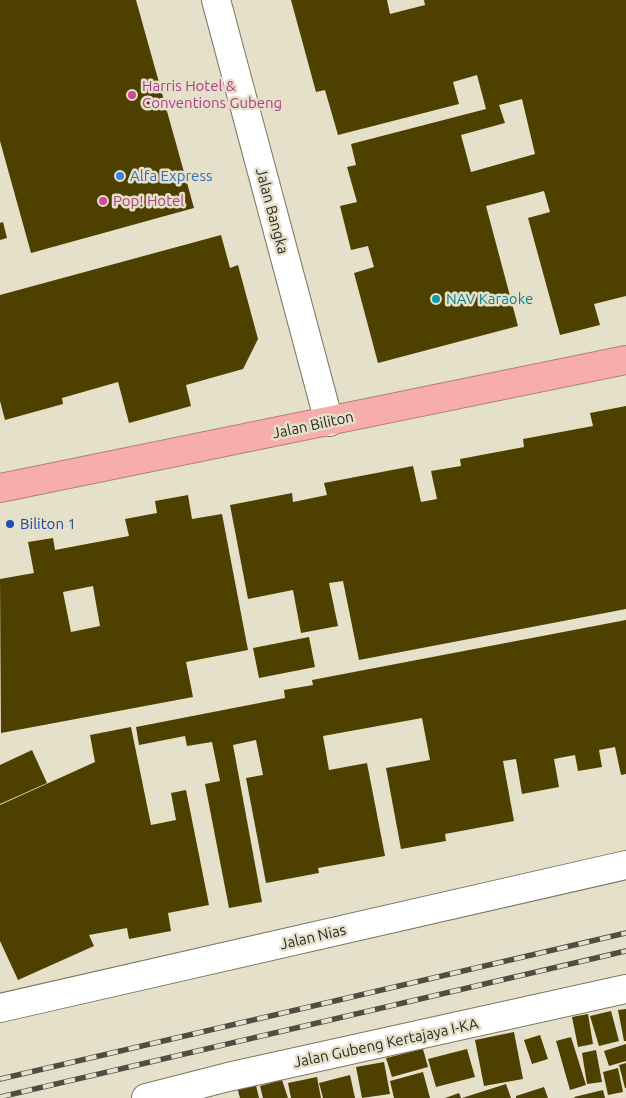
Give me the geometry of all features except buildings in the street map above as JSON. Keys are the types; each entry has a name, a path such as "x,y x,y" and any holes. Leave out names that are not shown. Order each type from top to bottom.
{"highway":[{"name":"Jalan Biliton","path":"0,488 626,360"}],"street":[{"name":"Jalan Bangka","path":"216,0 329,422"},
{"name":"Jalan Nias","path":"0,1008 626,865"},
{"name":"Jalan Gubeng Kertajaya I-KA","path":"146,1098 228,1077 626,989"}],"railway":[{"path":"0,1079 626,933"},
{"path":"0,1097 626,951"}],"place":[{"name":"Harris Hotel & Conventions Gubeng","path":"132,95"},
{"name":"Alfa Express","path":"120,176"},
{"name":"Pop! Hotel","path":"103,201"},
{"name":"NAV Karaoke","path":"436,299"},
{"name":"Biliton 1","path":"10,524"}]}
